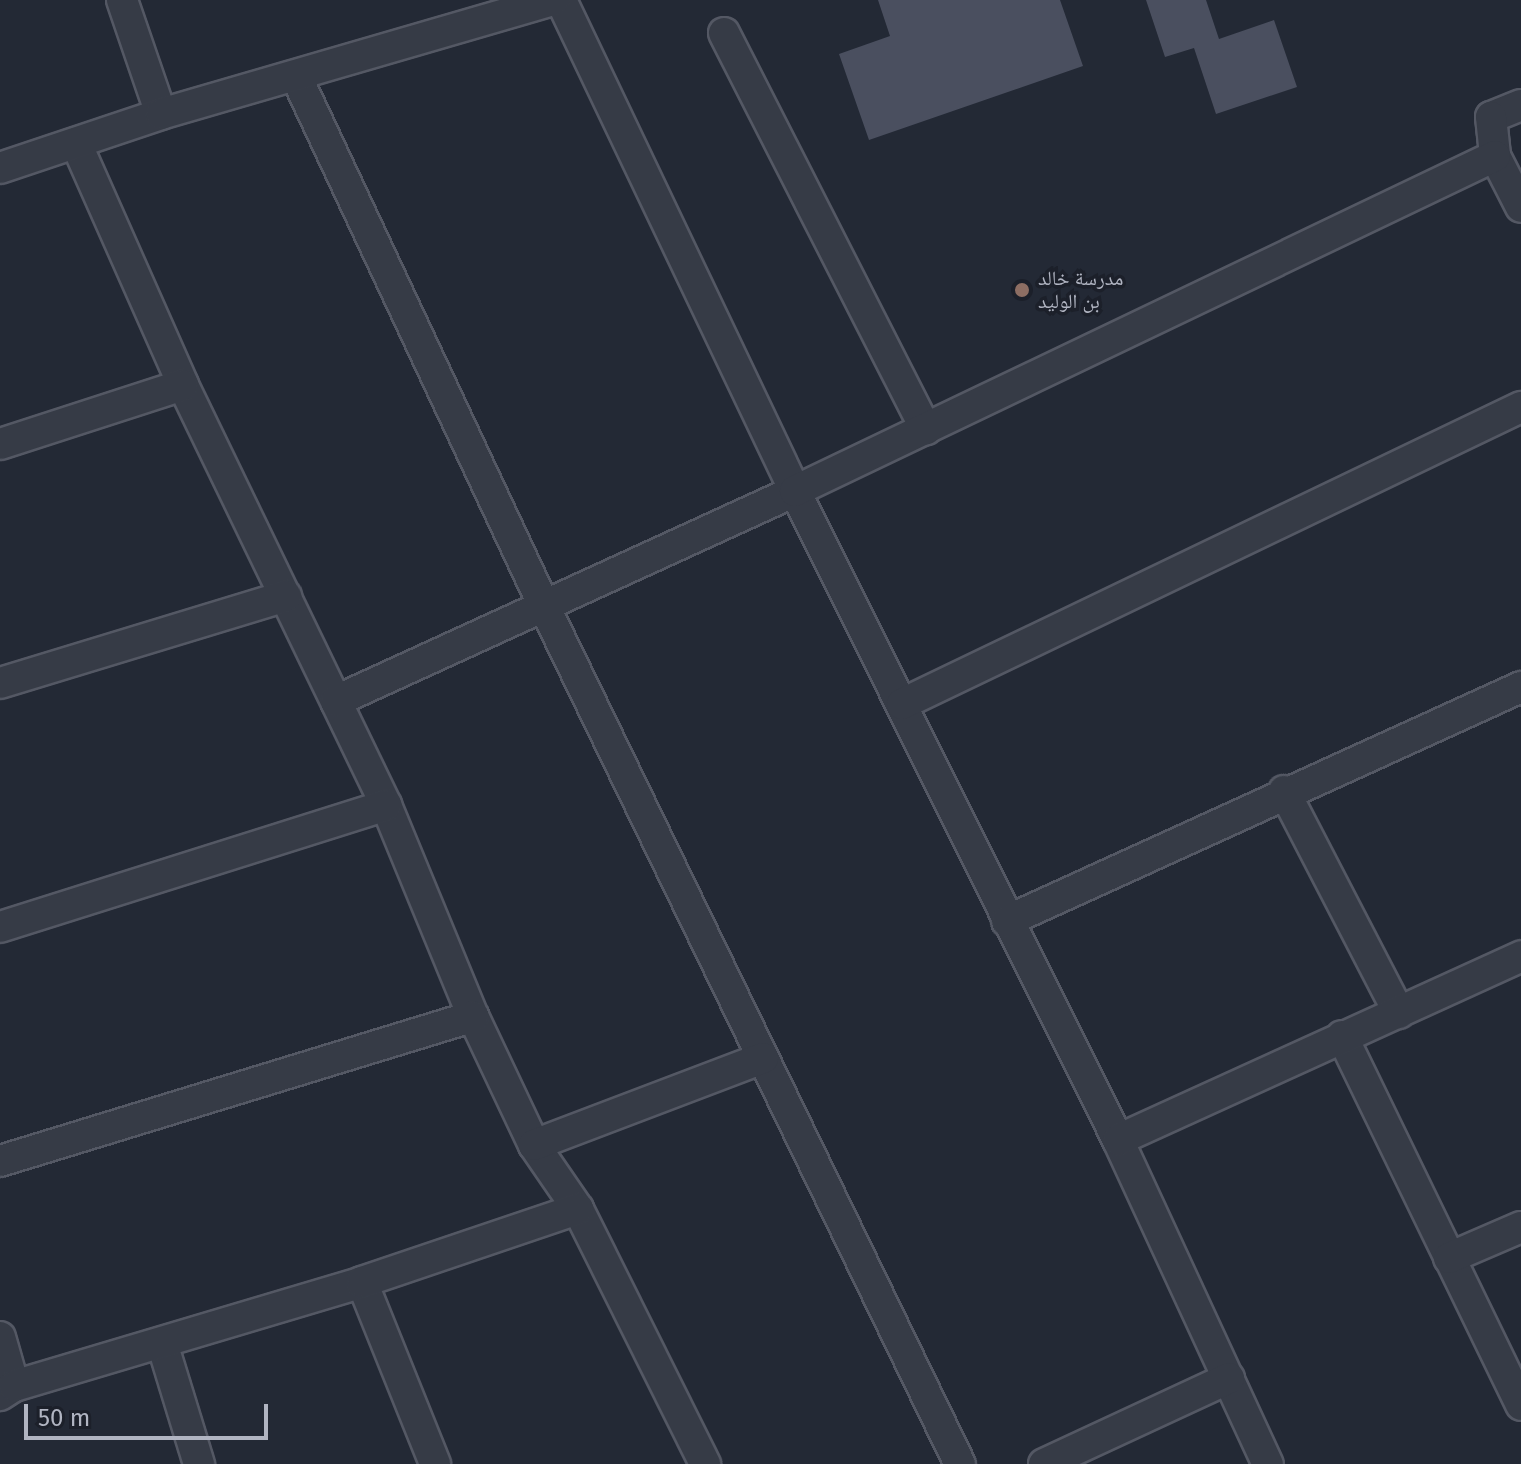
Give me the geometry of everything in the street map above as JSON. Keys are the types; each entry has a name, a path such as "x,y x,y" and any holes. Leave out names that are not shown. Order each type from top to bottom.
{"street":[{"path":"122,0 161,114"},
{"path":"0,168 161,114 554,0"},
{"path":"561,0 795,491 1118,1140 1268,1464"},
{"path":"724,33 926,429"},
{"path":"296,76 545,608 960,1464"},
{"path":"1521,105 1491,117 1495,156 1521,207"},
{"path":"76,143 183,385 386,805 473,1016 534,1145 578,1209 705,1464"},
{"path":"336,701 795,491 1495,156"},
{"path":"0,444 183,385"},
{"path":"902,704 1521,407"},
{"path":"0,683 286,596"},
{"path":"1007,921 1284,791 1521,687"},
{"path":"1284,791 1399,1013"},
{"path":"0,927 386,805"},
{"path":"1118,1140 1521,956"},
{"path":"0,1161 473,1016"},
{"path":"1342,1036 1521,1405"},
{"path":"534,1145 763,1058"},
{"path":"0,1337 7,1390 362,1282 578,1209"},
{"path":"1449,1258 1521,1227"},
{"path":"362,1282 435,1464"},
{"path":"162,1343 199,1464"},
{"path":"1044,1464 1229,1378"}],"building":[{"path":"878,0 1060,0 1083,66 869,140 839,54 890,36"},
{"path":"1146,0 1206,0 1219,39 1274,20 1297,87 1216,114 1194,48 1165,57"}],"place":[{"name":"مدرسة خالد بن الوليد","path":"1022,290"}]}
